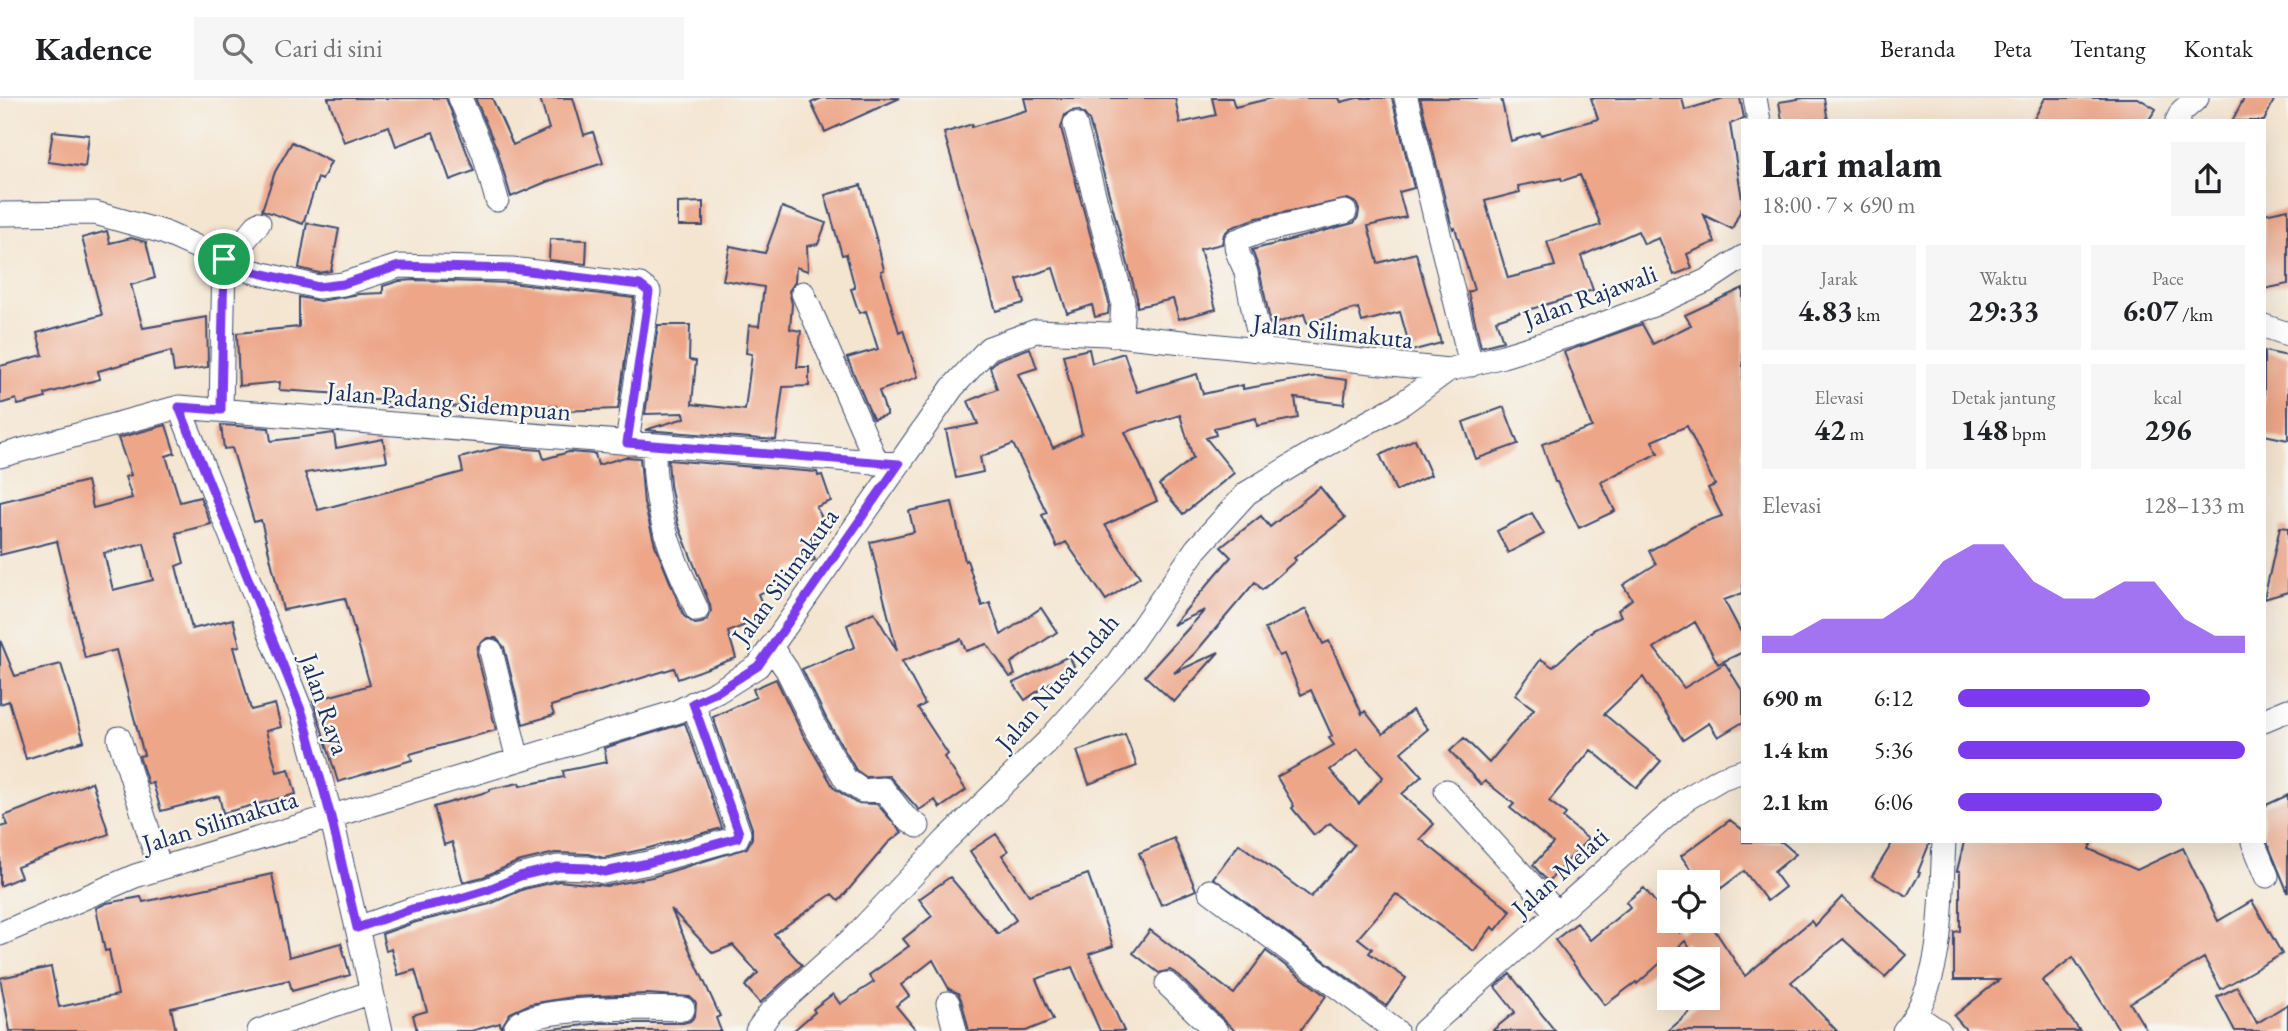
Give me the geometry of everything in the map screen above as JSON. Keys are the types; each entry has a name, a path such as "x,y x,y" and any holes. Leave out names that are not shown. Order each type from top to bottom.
{"street":[{"path":"460,98 484,154 497,200"},
{"path":"1406,98 1471,365"},
{"path":"1755,98 1759,119"},
{"path":"2178,119 2182,111 2197,98"},
{"path":"1074,124 1123,302 1121,335"},
{"path":"1263,352 1248,295 1246,274 1236,253 1236,241 1262,231 1345,212"},
{"path":"0,214 95,213 163,232 251,271 318,287 343,284 399,266 512,269 640,285 649,292 627,443"},
{"path":"224,259 238,248 259,223"},
{"name":"Jalan Rajawali","path":"1448,370 1584,331 1653,305 1708,280 1741,258"},
{"path":"221,410 224,259"},
{"path":"803,293 888,463"},
{"path":"2266,327 2288,334"},
{"name":"Jalan Silimakuta","path":"0,934 135,876 676,712 717,692 758,666 888,463 989,348 1036,331 1121,335 1448,370"},
{"name":"Jalan Nusa Indah","path":"757,1031 769,1014 854,937 946,840 1047,742 1116,665 1196,549 1247,493 1403,403 1448,370"},
{"name":"Jalan Padang Sidempuan","path":"0,456 179,407 888,463"},
{"name":"Jalan Raya","path":"179,407 303,715 331,817 381,1031"},
{"path":"654,446 658,501 673,556 697,610"},
{"path":"771,647 796,686 815,727 846,780 863,791 883,789 905,817 918,826"},
{"path":"491,651 518,760"},
{"path":"357,928 412,909 487,890 520,876 558,867 589,868 604,872 648,863 737,838 739,833 693,703"},
{"path":"2266,719 2288,710"},
{"path":"119,738 160,868"},
{"name":"Jalan Melati","path":"1424,1031 1686,799 1722,778 1741,772"},
{"path":"1446,791 1557,913"},
{"path":"1939,1031 1910,1024 1936,966 1944,843"},
{"path":"2253,843 2267,876"},
{"path":"1210,891 1396,1031"},
{"path":"1167,984 1216,1031"},
{"path":"259,1031 372,992"},
{"path":"948,1003 955,1031"},
{"path":"513,1031 519,1023 542,1015 620,1008 683,1009"}],"building":[{"path":"328,98 446,98 474,171 450,180 433,132 396,146 389,126 344,142"},
{"path":"475,98 492,98 513,145 549,129 540,98 573,98 584,135 593,132 603,163 511,197 497,149"},
{"path":"822,98 900,98 825,132 811,103"},
{"path":"1024,98 1175,98 1180,123 1216,115 1212,98 1232,98 1235,107 1272,98 1339,98 1341,102 1357,98 1392,98 1414,188 1399,192 1406,217 1368,226 1378,263 1416,253 1441,343 1411,351 1400,312 1362,322 1358,308 1307,323 1304,314 1271,325 1259,269 1252,250 1354,223 1359,210 1356,203 1348,199 1257,218 1230,228 1224,234 1222,244 1200,249 1216,309 1179,319 1173,299 1137,307 1137,298 1089,120 1078,110 1065,115 1061,128 1109,303 1108,314 1095,317 1092,305 1067,313 1053,268 1017,280 1024,303 996,311 944,133 1027,110"},
{"path":"1420,98 1501,98 1511,141 1598,119 1591,98 1682,98 1685,110 1724,98 1740,98 1744,118 1730,124 1741,193 1741,209 1732,229 1704,215 1715,242 1687,254 1692,268 1674,275 1659,238 1644,244 1638,231 1581,256 1593,290 1496,320 1503,341 1481,347 1468,292 1474,290 1455,228 1453,229","holes":["1580,175 1601,225 1547,242 1555,266 1508,278 1485,201 1520,192 1518,186 1561,178 1562,181"]},
{"path":"1824,98 1828,119 1782,119 1779,102"},
{"path":"2045,98 2138,98 2156,109 2149,119 2034,119"},
{"path":"2244,98 2275,98 2265,119 2233,119"},
{"path":"53,131 89,135 85,167 48,162"},
{"path":"292,142 331,162 322,180 318,178 303,224 262,210 275,172"},
{"path":"861,185 884,270 881,271 899,332 903,330 918,377 879,391 887,415 873,419 847,358 878,349 866,311 859,313 851,289 855,288 846,254 842,255 825,195"},
{"path":"703,202 703,226 678,226 678,203"},
{"path":"782,207 826,223 818,244 807,246 808,271 796,267 795,282 789,291 792,304 790,329 801,331 797,367 809,367 809,386 783,387 776,440 645,430 685,418 684,413 645,414 658,325 690,325 689,360 696,361 692,404 745,410 752,354 746,353 749,325 759,326 764,287 723,280 730,246 765,253"},
{"path":"2288,209 2288,284 2266,289 2266,214"},
{"path":"307,223 339,229 331,271 319,273 299,268"},
{"path":"107,231 110,243 131,238 146,242 155,278 131,285 143,328 207,317 208,367 174,372 171,351 98,371 100,379 45,394 46,398 18,405 16,399 0,404 0,366 43,355 37,333 102,315 82,238"},
{"path":"550,239 587,240 586,264 549,260"},
{"path":"415,280 511,283 634,298 618,409 557,411 556,406 386,407 386,400 342,400 342,394 279,390 280,382 239,386 237,333 299,327 299,297 320,301 383,293 383,286"},
{"path":"1741,289 1741,594 1724,600 1741,632 1741,653 1718,664 1695,622 1654,648 1684,688 1725,663 1741,689 1741,723 1718,737 1709,723 1683,740 1643,677 1604,714 1661,761 1637,788 1591,750 1549,801 1566,814 1563,818 1588,839 1548,882 1533,865 1553,843 1510,808 1514,804 1485,781 1481,785 1450,751 1464,738 1489,763 1534,709 1515,695 1541,659 1553,667 1593,630 1621,616 1618,610 1632,599 1623,585 1656,564 1649,551 1696,525 1722,516 1708,488 1715,485 1687,426 1652,441 1658,453 1601,482 1615,511 1579,528 1555,482 1542,444 1592,427 1564,352 1642,324 1653,344 1691,325 1685,315"},
{"path":"1030,348 1037,368 1018,374 1053,448 1082,434 1063,355 1089,349 1092,363 1124,353 1137,392 1197,374 1203,394 1243,385 1243,389 1317,376 1347,380 1344,404 1295,398 1298,418 1257,426 1256,418 1214,428 1216,435 1206,438 1234,473 1183,514 1159,485 1193,458 1180,415 1125,432 1157,501 1105,525 1140,577 1106,600 1066,542 1057,547 1042,515 1047,513 1013,444 980,457 983,472 956,478 946,430 978,424 968,401 997,389 990,367 997,360"},
{"path":"2266,351 2288,356 2288,440 2266,435"},
{"path":"1504,407 1518,444 1476,459 1463,422"},
{"path":"166,425 175,453 166,456 180,502 200,497 211,524 176,533 184,563 176,566 192,629 233,619 240,646 234,647 251,710 275,704 281,727 266,731 277,772 289,769 296,794 223,813 219,796 161,811 153,783 148,784 139,756 144,755 116,650 85,658 57,541 0,555 0,502 87,481 93,508 132,498 125,477 131,475 118,438","holes":["144,543 153,580 113,590 104,553"]},
{"path":"221,425 269,428 271,441 334,433 336,448 383,439 387,461 305,473 318,510 463,472 460,458 501,447 541,450 544,459 569,452 595,454 598,465 625,457 640,458 644,503 655,545 684,616 695,624 708,619 710,605 678,524 668,460 817,472 818,476 822,475 831,501 816,507 829,530 808,542 815,560 789,569 793,581 758,594 767,616 728,632 736,658 678,679 674,668 551,706 554,715 523,724 504,647 496,638 487,638 478,646 477,654 496,730 410,754 412,760 338,782 313,701 370,685 345,598 283,610 261,520 254,522 232,448 224,449"},
{"path":"1415,439 1431,475 1396,491 1380,455"},
{"path":"1320,487 1345,518 1294,558 1296,560 1262,590 1255,582 1195,653 1174,673 1219,652 1174,702 1145,676 1205,610 1173,625 1231,557 1221,547 1261,516 1270,527"},
{"path":"952,502 965,561 967,560 982,606 990,603 1001,635 1041,608 1057,632 1011,663 1015,675 1010,677 987,644 966,651 961,639 902,661 925,704 918,708 948,754 944,757 966,790 940,808 935,800 919,810 889,776 866,777 856,770 802,669 855,647 847,625 874,612 897,651 870,542 914,532 909,511"},
{"path":"1532,513 1544,534 1508,553 1497,531"},
{"path":"2280,527 2288,528 2288,592 2266,598"},
{"path":"1306,609 1323,644 1329,641 1362,714 1365,711 1383,734 1412,710 1428,729 1401,752 1422,776 1402,794 1434,824 1420,839 1511,911 1496,930 1492,927 1474,951 1396,894 1358,938 1372,949 1369,953 1406,978 1386,1006 1213,878 1239,844 1311,897 1354,845 1330,823 1314,835 1292,808 1294,806 1277,777 1334,745 1311,690 1301,695 1284,654 1279,656 1265,629","holes":["1358,749 1383,777 1359,804 1330,770"]},
{"path":"0,640 15,676 61,664 84,741 26,759 9,701 0,704"},
{"path":"1069,656 1074,666 1025,700 1013,683"},
{"path":"776,679 802,733 834,788 856,803 877,804 902,832 888,843 839,901 832,894 774,934 802,965 760,1003 745,986 758,973 733,945 713,953 671,909 720,1016 716,1018 721,1031 537,1031 600,1023 683,1023 695,1016 696,1003 690,997 647,994 573,997 530,1004 510,1013 501,1028 500,1023 471,1031 417,1031 413,1015 427,1011 415,970 398,975 391,949 386,951 382,934 416,922 490,904 524,889 559,881 607,886 652,877 747,848 752,838 752,828 713,717 756,697 753,689"},
{"path":"685,723 722,828 604,858 588,854 555,853 517,862 483,877 463,882 452,842 444,845 434,807 490,789 564,777 563,771 607,762 604,748"},
{"path":"1125,734 1137,766 1089,784 1077,751"},
{"path":"92,782 109,834 17,867 21,877 0,886 0,827 8,825 4,816"},
{"path":"2288,795 2288,893 2266,840 2266,805"},
{"path":"1730,820 1741,828 1741,843 1783,843 1796,854 1774,872 1785,887 1767,901 1744,871 1720,889 1720,870 1691,870 1681,856"},
{"path":"996,834 1008,851 1002,855 1029,895 1088,874 1113,946 1089,954 1124,1031 1100,1031 1072,967 1036,979 1053,1020 1026,1031 969,1031 958,993 949,989 933,960 901,985 909,996 896,1006 917,1031 793,1031 815,1012 813,1009 833,994 840,1004 874,982 869,975 909,946 903,939 932,916 919,899 950,877 998,934 1016,920 970,851"},
{"path":"1174,838 1196,890 1161,905 1139,853"},
{"path":"1892,843 1930,843 1918,872 1920,873 1907,896 1872,876"},
{"path":"1964,843 2092,843 2089,849 2137,870 2183,848 2218,921 2252,901 2282,954 2221,989 2204,958 2130,1003 2147,1031 2120,1031 2073,957 2042,981 2080,1031 1967,1031 1954,1016 1999,980 1954,980 1954,932 1960,931 1960,871 1957,871"},
{"path":"272,874 289,957 341,943 350,975 292,991 289,980 171,1008 176,1031 10,1031 0,978 51,967 59,1007 118,995 109,950 105,951 96,908 107,903 141,897 143,902"},
{"path":"1644,888 1657,904 1657,933 1717,933 1745,976 1811,921 1815,926 1842,897 1906,955 1885,977 1843,939 1791,982 1837,1031 1668,1031 1692,1010 1720,1010 1720,947 1689,947 1685,941 1678,947 1657,947 1657,966 1637,984 1636,982 1605,1005 1555,940 1577,923 1590,940 1630,907 1626,902"},
{"path":"1150,930 1234,994 1266,951 1326,996 1300,1031 1235,1031 1177,974 1170,970 1159,973 1133,953"},
{"path":"1510,974 1555,1031 1492,1031 1515,1012 1495,987"},
{"path":"2237,987 2257,1023 2288,1004 2288,1031 2235,1031 2217,997"}],"route":[{"path":"224,259 251,271 318,287 343,284 399,266 512,269 640,285 649,292 627,443 899,464 758,666 717,692 693,703 739,833 737,838 648,863 604,872 589,868 558,867 520,876 487,890 412,909 357,928 303,715 179,407 221,410 224,259"}]}
